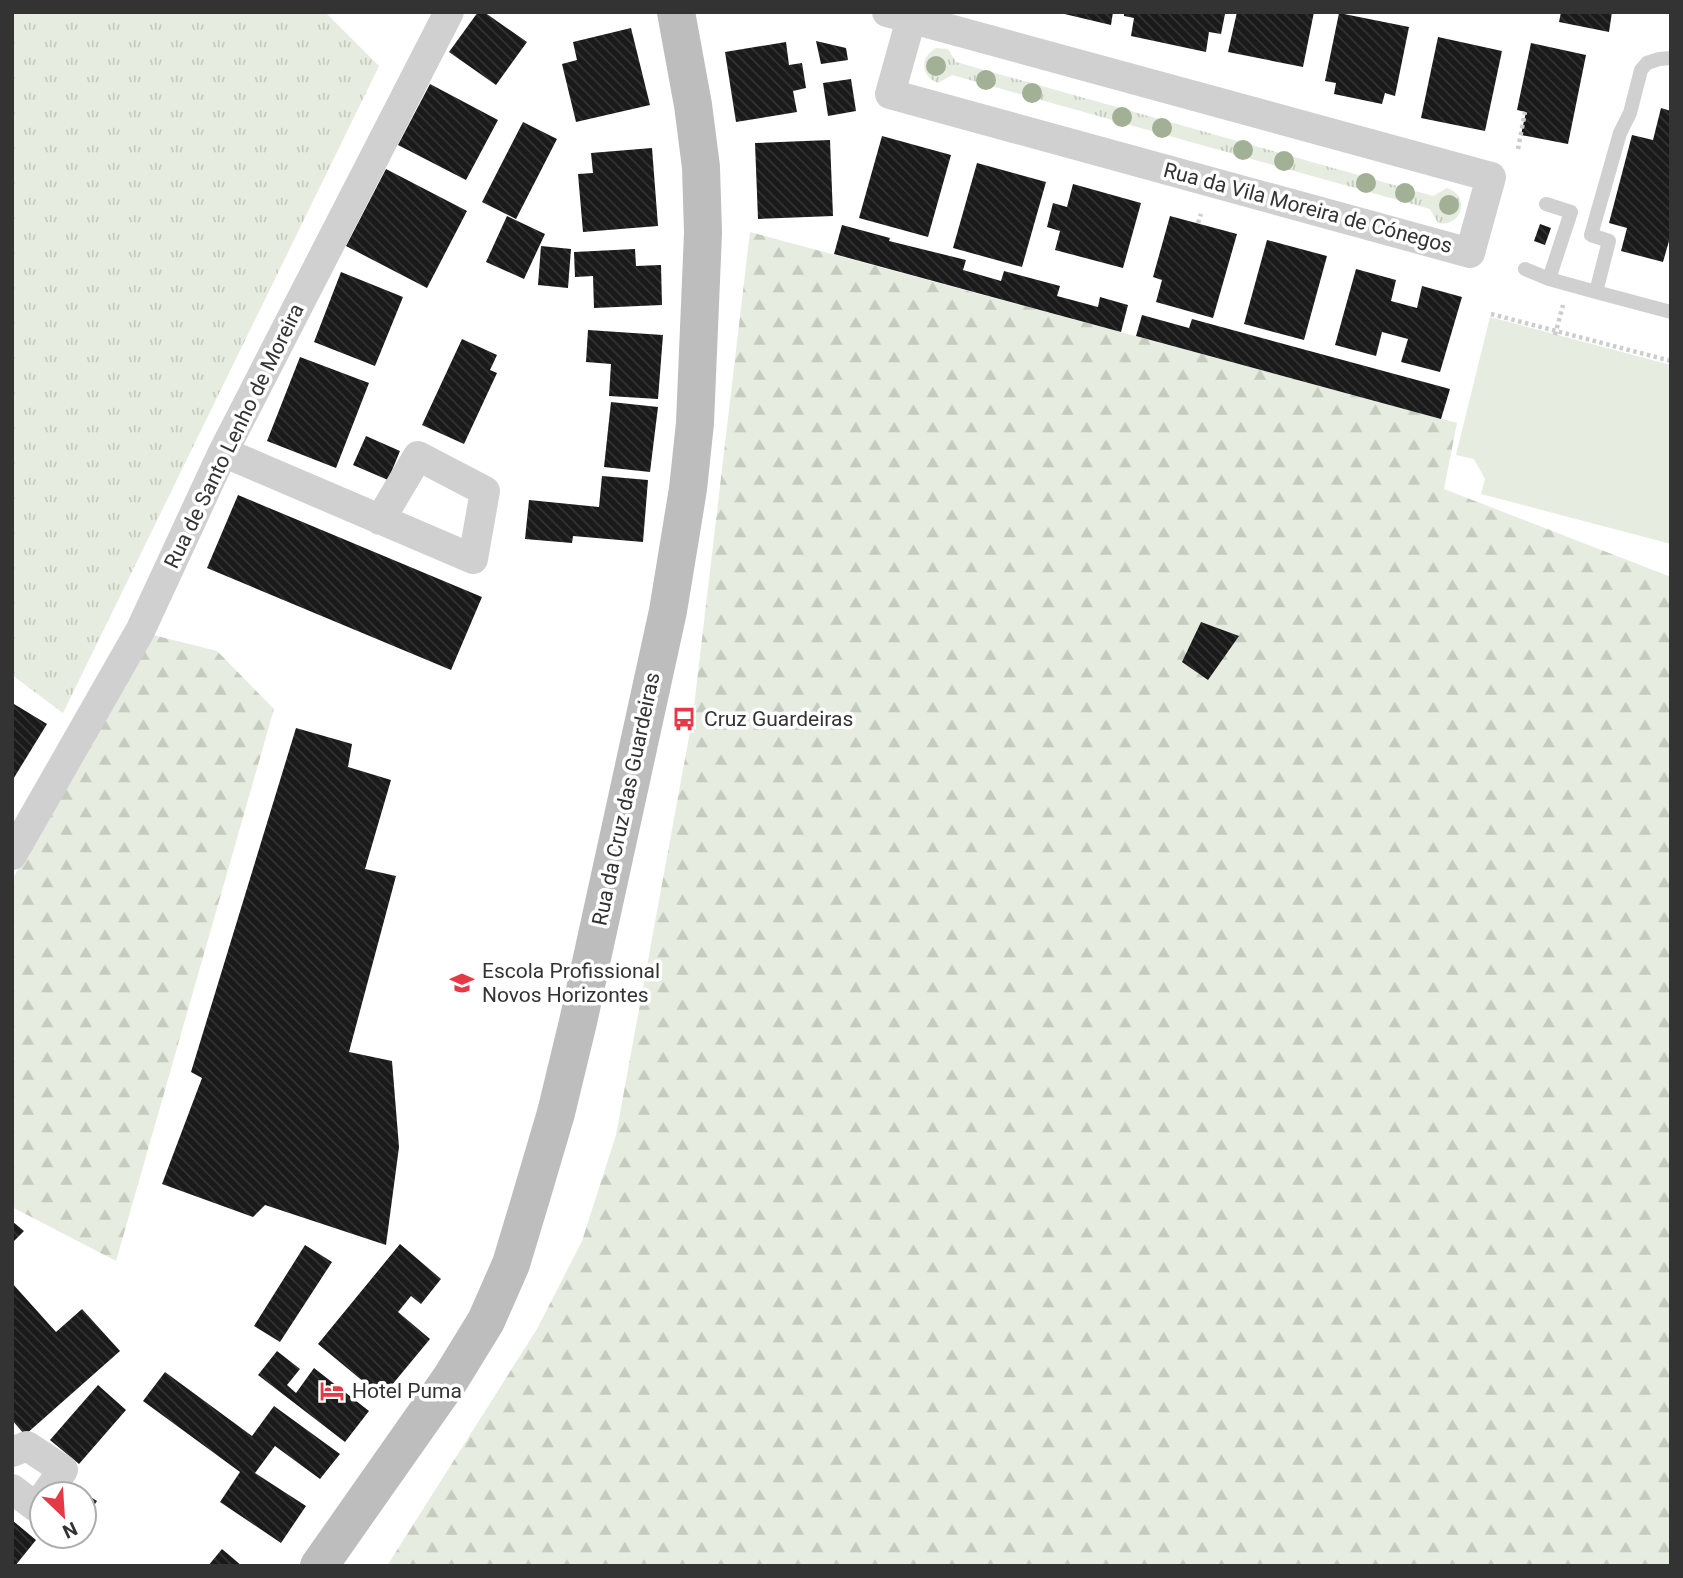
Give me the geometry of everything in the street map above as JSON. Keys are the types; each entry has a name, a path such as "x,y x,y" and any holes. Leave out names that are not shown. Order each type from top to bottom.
{"main road":[{"name":"Rua da Cruz das Guardeiras","path":"319,1566 451,1378 486,1321 511,1264 527,1213 578,1022 668,611 688,489 695,423 703,233 701,167 676,12"}],"street":[{"name":"Rua de Santo Lenho de Moreira","path":"12,855 139,631 223,452 449,12"},
{"name":"Rua da Vila Moreira de Cónegos","path":"899,16 1491,177 1470,253 890,94 899,16"},
{"path":"223,452 380,520"},
{"path":"12,1452 27,1446 63,1470 56,1480"},
{"path":"12,1489 28,1501"}],"lane":[{"path":"1596,292 1609,241 1591,235 1619,133 1630,113 1640,70 1647,63 1671,58"},
{"path":"1546,204 1571,212 1549,279"},
{"path":"1525,269 1549,279 1671,312"}],"path":[{"path":"1518,149 1525,111"},
{"path":"1198,223 1201,214"},
{"path":"1556,332 1561,313"},
{"path":"1491,314 1671,361"}],"green space":[{"path":"325,12 379,66 63,713 12,675 12,13"},
{"path":"936,48 948,49 956,62 1433,196 1447,188 1459,198 1460,210 1453,221 1438,223 1430,209 952,75 938,83 928,76 924,66 927,56"},
{"path":"750,232 1457,423 1444,489 1671,577 1671,1566 387,1566 537,1329 582,1241 616,1135 693,715"},
{"path":"1490,317 1671,365 1671,544 1481,494 1485,479 1474,459 1456,455"},
{"path":"149,634 217,651 274,709 116,1261 12,1207 12,880"}],"building":[{"path":"478,12 484,12 527,42 496,85 449,52"},
{"path":"1056,12 1113,12 1111,25"},
{"path":"1124,12 1225,14 1221,34 1209,32 1206,52 1131,36 1134,18 1124,16"},
{"path":"1237,12 1314,12 1303,67 1228,52"},
{"path":"1561,12 1612,12 1609,32 1559,22"},
{"path":"1339,13 1409,27 1395,96 1385,93 1382,104 1334,94 1336,83 1325,81"},
{"path":"631,28 650,105 576,122 562,64 577,60 573,42"},
{"path":"1438,37 1502,51 1485,131 1421,118"},
{"path":"816,41 846,48 848,60 821,64"},
{"path":"786,42 789,65 802,63 806,88 793,91 797,112 736,122 725,52"},
{"path":"1531,43 1586,55 1568,144 1521,135 1526,112 1517,110"},
{"path":"851,79 856,111 828,116 823,83"},
{"path":"430,84 498,120 466,180 398,145"},
{"path":"1661,108 1671,111 1671,234 1663,262 1621,251 1627,228 1609,223 1632,135 1653,140"},
{"path":"523,122 557,139 516,219 482,202"},
{"path":"882,136 951,155 928,237 859,218"},
{"path":"830,140 833,216 758,219 755,143"},
{"path":"652,148 658,226 583,232 578,174 593,173 591,153"},
{"path":"977,163 1046,182 1022,267 953,248"},
{"path":"386,169 467,211 427,288 346,246"},
{"path":"1073,184 1141,203 1123,268 1055,250 1060,231 1047,227 1053,203 1067,207"},
{"path":"507,216 545,234 524,279 486,262"},
{"path":"1170,216 1237,234 1213,318 1156,302 1162,280 1153,277"},
{"path":"1540,224 1551,228 1545,245 1534,241"},
{"path":"842,225 890,238 889,241 966,260 963,270 1001,281 1004,271 1060,286 1057,296 1098,307 1100,297 1128,305 1121,332 834,254"},
{"path":"1267,240 1327,256 1304,340 1244,324"},
{"path":"541,246 571,249 568,288 538,285"},
{"path":"635,249 636,266 661,265 662,305 594,308 593,276 575,277 574,252"},
{"path":"1356,269 1396,280 1391,301 1417,308 1422,286 1462,297 1440,372 1401,362 1408,339 1382,332 1376,356 1335,345"},
{"path":"341,272 403,297 375,366 314,342"},
{"path":"1142,315 1189,328 1192,319 1450,389 1441,419 1136,336"},
{"path":"588,330 663,335 658,399 609,396 611,364 586,362"},
{"path":"462,339 497,355 490,370 497,373 464,444 422,425"},
{"path":"300,357 369,383 336,468 267,441"},
{"path":"611,402 658,407 650,472 604,467"},
{"path":"366,436 400,451 388,480 353,465"},
{"path":"602,476 648,480 643,542 573,536 572,543 525,539 529,500 599,507"},
{"path":"238,495 482,597 451,670 207,568"},
{"path":"1201,622 1239,636 1208,680 1182,662"},
{"path":"14,704 47,724 12,781 12,707"},
{"path":"296,728 352,744 348,767 391,780 365,869 396,876 349,1052 392,1061 399,1147 386,1245 265,1205 253,1217 162,1184 202,1078 191,1072"},
{"path":"12,1221 24,1231 12,1243"},
{"path":"400,1244 441,1279 421,1304 411,1296 398,1312 430,1339 382,1397 318,1344"},
{"path":"305,1245 332,1262 280,1342 254,1326"},
{"path":"12,1283 56,1332 82,1309 120,1351 25,1435 12,1420"},
{"path":"277,1351 300,1369 287,1385 296,1393 314,1368 369,1411 345,1442 258,1375"},
{"path":"165,1372 252,1436 274,1406 340,1454 320,1479 275,1446 255,1473 306,1506 281,1543 220,1502 240,1472 143,1401"},
{"path":"98,1385 126,1410 79,1464 50,1440"},
{"path":"12,1520 28,1533 28,1550 15,1566 12,1566"},
{"path":"222,1549 242,1566 208,1566"}],"place":[{"name":"Cruz Guardeiras","path":"684,719"},
{"name":"Escola Profissional Novos Horizontes","path":"462,983"},
{"name":"Hotel Puma","path":"332,1391"}]}
